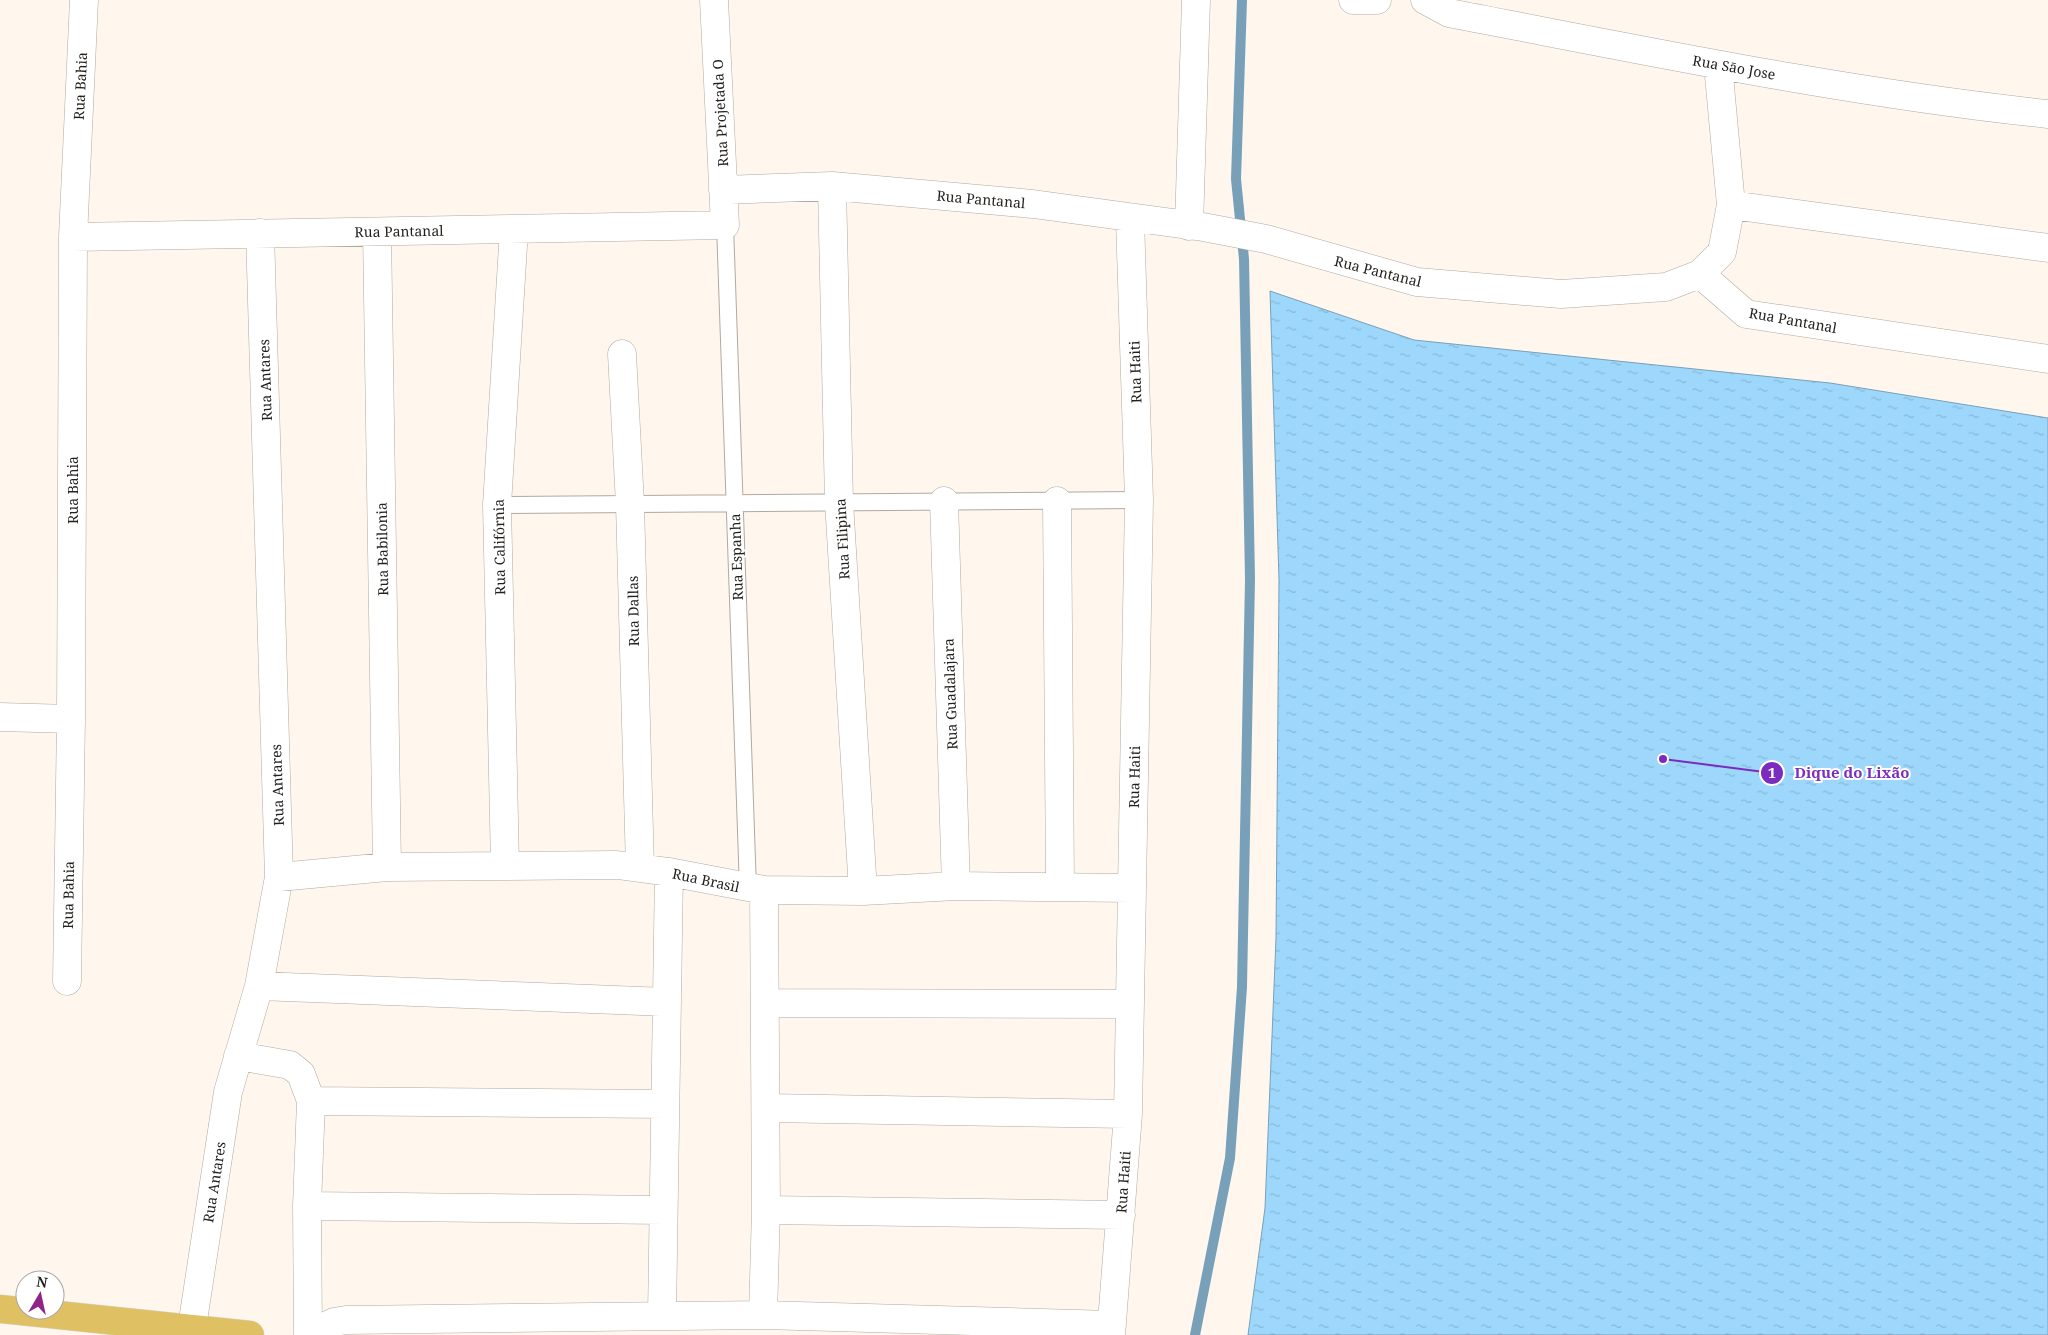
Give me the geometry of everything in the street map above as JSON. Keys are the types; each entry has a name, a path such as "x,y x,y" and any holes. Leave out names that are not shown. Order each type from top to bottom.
{"highway":[{"path":"0,1309 250,1335"}],"street":[{"name":"Rua Bahia","path":"67,981 71,719 73,237 84,0"},
{"name":"Rua Projetada O","path":"714,0 725,225"},
{"path":"1196,0 1196,226"},
{"path":"1353,0 1377,0"},
{"name":"Rua Sāo Jose","path":"1425,0 1449,13 1718,65 1990,108 2048,114"},
{"path":"1700,274 1722,252 1731,205 1718,65"},
{"name":"Rua Pantanal","path":"723,190 832,186 1033,204 1130,219 1196,226 1266,239 1417,282 1560,294 1666,288 1700,274 1746,314 2048,359"},
{"name":"Rua Filipina","path":"832,186 839,502 863,891"},
{"path":"1731,205 2048,248"},
{"name":"Rua Haiti","path":"1112,1330 1128,1114 1139,500 1130,219"},
{"name":"Rua Pantanal","path":"73,237 725,225"},
{"name":"Rua Califórnia","path":"505,865 497,505 514,229"},
{"name":"Rua Babilonia","path":"377,232 388,867"},
{"name":"Rua Antares","path":"192,1328 228,1092 259,986 279,877 260,233"},
{"name":"Rua Dallas","path":"622,354 630,504 640,868"},
{"path":"1057,501 1060,885"},
{"name":"Rua Guadalajara","path":"944,502 956,886"},
{"path":"0,717 71,719"},
{"name":"Rua Brasil","path":"279,877 388,867 617,865 669,872 756,890 863,891 956,886 1060,885 1132,888"},
{"path":"662,1316 669,872"},
{"path":"756,890 766,1003 766,1210 763,1315"},
{"path":"259,986 667,1002"},
{"path":"766,1003 1130,1004"},
{"path":"238,1056 290,1066 301,1074 311,1101 307,1206 308,1335 334,1322 346,1320 763,1315 1112,1330"},
{"path":"311,1101 665,1104"},
{"path":"766,1108 1128,1114"},
{"path":"307,1206 663,1210"},
{"path":"766,1210 1121,1214"}],"lane":[{"name":"Rua Espanha","path":"725,225 734,503 756,890"},
{"path":"497,505 1139,500"}],"water":[{"path":"1270,291 1414,340 1830,383 2048,418 2048,1335 1248,1335 1265,1208 1276,938 1279,580"}],"waterway":[{"path":"1195,1335 1230,1158 1242,987 1250,579 1244,259 1236,179 1242,0"}],"place":[{"name":"Dique do Lixão","path":"1663,759"}]}
